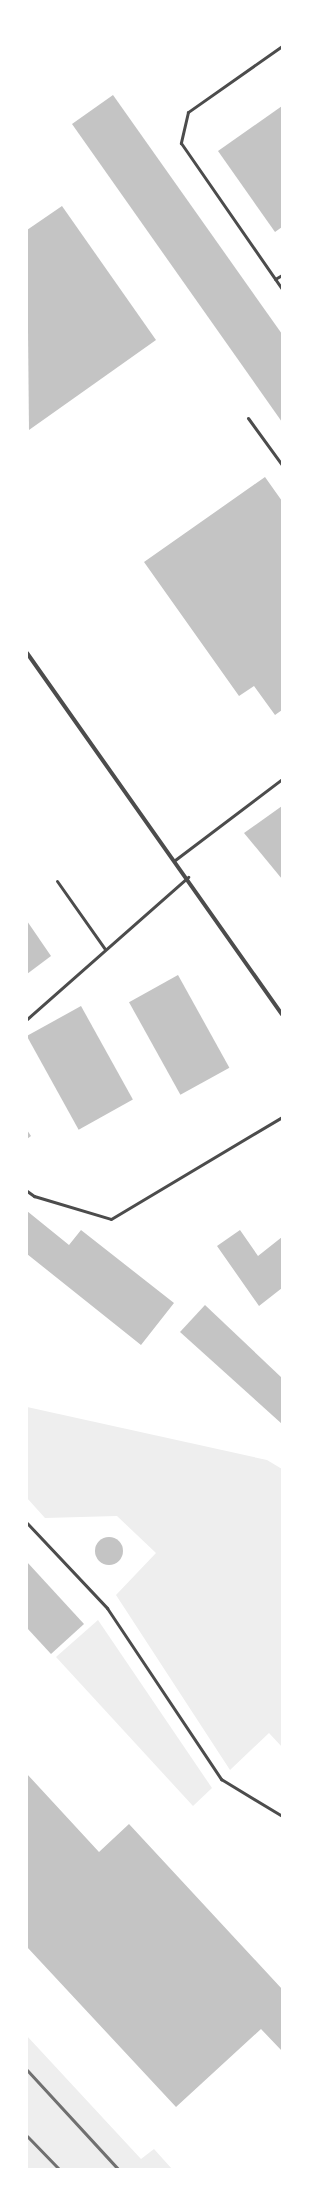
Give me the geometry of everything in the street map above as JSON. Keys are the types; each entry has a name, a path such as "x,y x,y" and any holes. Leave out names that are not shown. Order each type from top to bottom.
{"street":[{"path":"27,653 188,877 282,1014"}],"lane":[{"path":"282,46 188,112 181,143 282,289"},
{"path":"275,279 282,275"},
{"path":"248,418 282,465"},
{"path":"175,860 282,779"},
{"path":"27,1019 188,877"},
{"path":"57,881 105,949"},
{"path":"27,1191 34,1196 111,1219 282,1117"},
{"path":"27,1523 107,1608 221,1779 282,1816"}],"shaded area":[{"path":"27,1407 267,1460 282,1469 282,1747 269,1733 230,1770 116,1595 156,1553 117,1516 45,1518 27,1498"},
{"path":"98,1620 212,1788 193,1806 56,1657"},
{"path":"27,2036 141,2159 154,2149 172,2169 27,2169"}],"building":[{"path":"113,95 282,334 282,422 72,124"},
{"path":"282,106 282,227 275,232 218,151"},
{"path":"62,206 156,340 29,430 27,230"},
{"path":"265,477 282,501 282,710 275,715 254,686 239,696 144,562"},
{"path":"282,806 282,879 244,833"},
{"path":"27,921 51,956 27,974"},
{"path":"178,975 229,1068 180,1095 129,1002"},
{"path":"81,1006 133,1100 79,1130 27,1036"},
{"path":"27,1130 31,1136 27,1139"},
{"path":"27,1211 69,1245 81,1230 174,1303 141,1345 27,1254"},
{"path":"240,1230 258,1256 282,1237 282,1288 259,1306 217,1246"},
{"path":"205,1305 282,1378 282,1424 180,1332"},
{"path":"109,1537 115,1538 119,1541 122,1545 122,1557 119,1561 115,1564 109,1565 103,1564 99,1561 96,1557 95,1551 96,1545 99,1541 103,1538"},
{"path":"27,1562 84,1624 51,1654 27,1628"},
{"path":"27,1774 99,1852 129,1824 282,1989 282,2051 261,2029 176,2107 27,1947"}],"railway":[{"path":"27,2070 118,2169"},
{"path":"27,2136 59,2169"}]}
